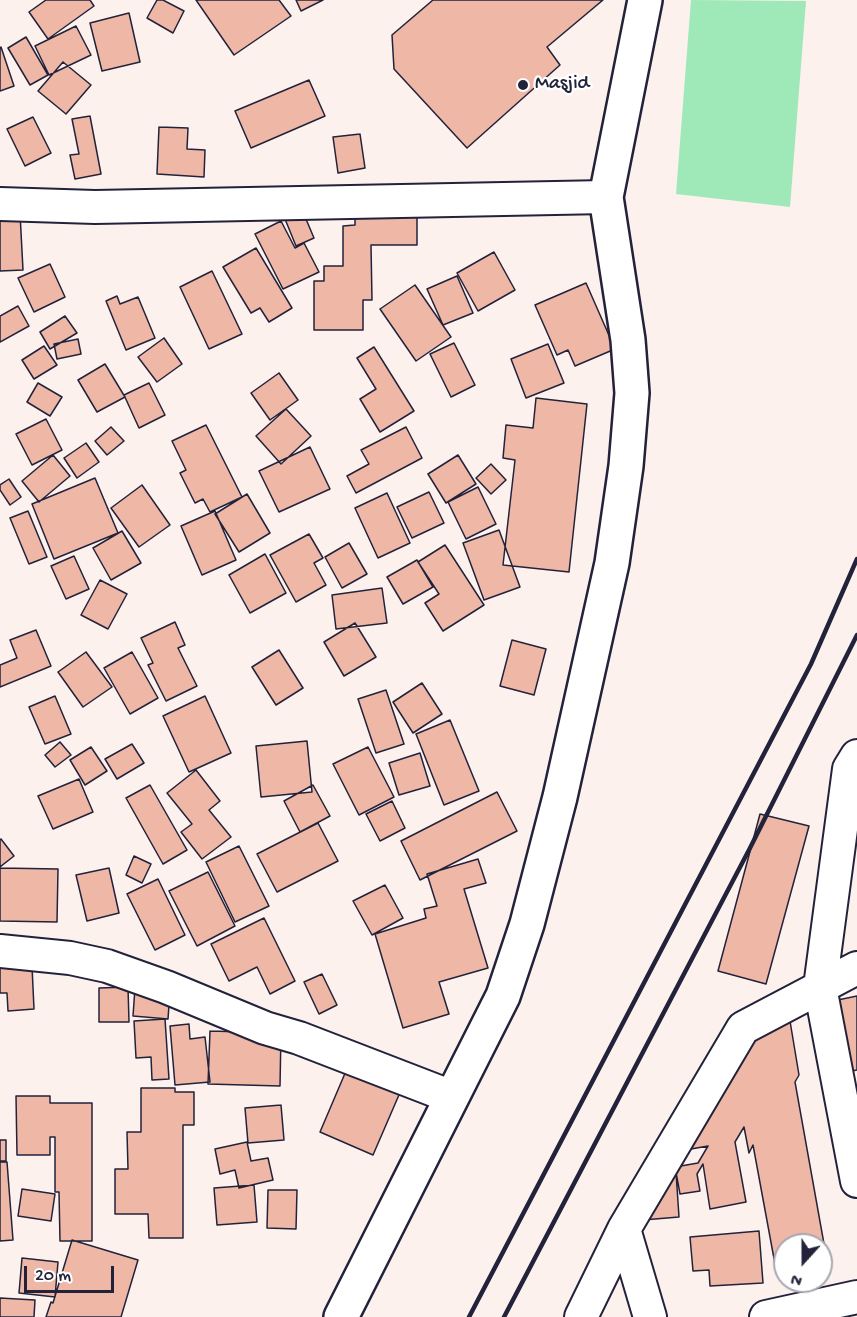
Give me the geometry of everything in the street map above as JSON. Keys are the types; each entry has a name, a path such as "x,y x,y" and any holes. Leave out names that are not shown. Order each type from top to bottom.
{"street":[{"path":"341,1317 502,996 527,924 560,797 612,563 626,466 632,393 628,340 606,197 645,0"},
{"path":"0,204 95,207 606,197"},
{"path":"857,756 849,769 820,987 857,1181"},
{"path":"0,951 70,958 107,966 166,987 265,1028 299,1038 452,1097"},
{"path":"581,1317 624,1229 743,1028 857,968"},
{"path":"624,1229 650,1317"},
{"path":"766,1317 857,1297"}],"green space":[{"path":"691,0 806,1 790,207 676,194"}],"building":[{"path":"46,0 90,0 94,6 48,39 29,12"},
{"path":"157,0 163,0 184,11 173,33 147,18"},
{"path":"196,0 279,0 291,16 234,55"},
{"path":"296,0 323,0 301,11"},
{"path":"433,0 603,0 547,47 560,65 467,148 394,69 392,35"},
{"path":"129,13 140,62 102,71 90,23"},
{"path":"76,26 91,55 49,75 35,46"},
{"path":"26,37 48,75 30,85 8,48"},
{"path":"0,48 14,86 0,91"},
{"path":"63,62 91,85 66,114 38,91"},
{"path":"309,80 325,116 251,148 235,111"},
{"path":"90,116 101,174 75,179 70,155 79,154 72,119"},
{"path":"33,117 51,153 25,166 7,129"},
{"path":"159,127 188,128 187,149 205,150 204,177 157,174"},
{"path":"360,134 365,168 338,173 333,137"},
{"path":"355,205 417,205 417,245 371,245 372,300 363,300 363,330 314,330 314,281 324,281 324,266 343,266 343,226 355,225"},
{"path":"303,212 314,238 296,246 285,219"},
{"path":"20,213 23,270 0,271 0,215"},
{"path":"281,221 295,248 304,243 319,272 283,289 255,234"},
{"path":"256,248 292,308 269,322 260,308 251,313 223,267"},
{"path":"494,252 515,290 478,311 457,273"},
{"path":"50,264 65,297 34,312 18,278"},
{"path":"212,271 242,334 209,349 180,287"},
{"path":"457,276 473,313 443,325 427,289"},
{"path":"586,283 615,349 575,366 568,350 557,355 535,305"},
{"path":"415,285 451,337 416,361 380,309"},
{"path":"117,296 120,304 138,297 155,338 126,350 106,301"},
{"path":"18,306 29,326 0,342 0,316"},
{"path":"65,316 77,333 50,349 40,332"},
{"path":"164,338 182,364 157,382 138,357"},
{"path":"78,339 81,354 57,359 54,344"},
{"path":"454,343 475,385 451,397 430,354"},
{"path":"548,344 564,383 526,398 511,359"},
{"path":"44,346 57,365 34,379 22,360"},
{"path":"374,347 414,411 380,432 360,399 376,389 357,358"},
{"path":"105,364 125,397 97,412 78,380"},
{"path":"279,373 298,400 270,420 251,393"},
{"path":"38,383 62,397 50,416 27,402"},
{"path":"149,383 165,415 139,428 124,395"},
{"path":"536,398 587,404 569,572 503,565 515,460 503,458 506,425 533,428"},
{"path":"286,409 311,436 281,464 256,436"},
{"path":"46,419 62,450 32,465 16,434"},
{"path":"206,425 242,497 210,512 203,499 195,503 180,473 186,470 172,441"},
{"path":"111,427 124,441 107,455 95,441"},
{"path":"406,427 422,458 356,493 347,476 369,464 361,450"},
{"path":"86,443 99,462 77,478 64,458"},
{"path":"310,447 330,489 279,512 259,471"},
{"path":"53,455 70,476 39,502 22,481"},
{"path":"458,455 476,484 446,503 428,474"},
{"path":"491,464 506,480 491,494 476,478"},
{"path":"95,478 118,533 54,559 32,504"},
{"path":"9,479 21,497 10,505 0,490 0,485"},
{"path":"142,485 170,525 139,547 111,508"},
{"path":"478,487 496,524 466,539 448,502"},
{"path":"429,492 444,523 412,538 397,507"},
{"path":"387,493 410,543 378,558 355,508"},
{"path":"247,494 270,533 239,552 215,514"},
{"path":"28,511 47,557 29,564 10,518"},
{"path":"215,511 236,560 202,575 181,526"},
{"path":"499,530 520,587 484,600 463,543"},
{"path":"122,531 141,563 111,580 93,548"},
{"path":"309,534 323,558 314,563 326,585 296,602 270,555"},
{"path":"349,543 367,574 342,588 325,557"},
{"path":"445,545 484,605 443,631 425,603 439,594 418,562"},
{"path":"265,554 286,593 250,613 229,575"},
{"path":"74,556 89,589 66,599 51,566"},
{"path":"417,560 433,587 403,604 387,577"},
{"path":"100,580 127,594 108,629 81,615"},
{"path":"382,588 387,623 336,629 332,595"},
{"path":"175,622 185,645 178,648 197,686 166,701 148,665 153,663 141,638"},
{"path":"355,623 376,657 344,676 324,642"},
{"path":"36,630 51,666 0,687 0,665 17,658 10,640"},
{"path":"512,640 546,649 534,695 500,686"},
{"path":"279,650 303,688 276,705 252,667"},
{"path":"86,652 112,687 83,707 58,672"},
{"path":"132,652 158,698 130,714 104,668"},
{"path":"422,683 442,714 413,733 393,702"},
{"path":"386,690 404,744 376,753 358,699"},
{"path":"55,696 71,734 45,744 29,707"},
{"path":"205,696 231,753 189,772 163,716"},
{"path":"450,720 479,791 444,805 416,734"},
{"path":"307,741 312,792 261,797 256,746"},
{"path":"60,742 71,755 55,767 45,755"},
{"path":"132,744 144,763 117,779 105,759"},
{"path":"91,747 107,771 85,785 70,760"},
{"path":"368,747 394,797 359,815 333,764"},
{"path":"420,753 430,786 399,795 389,763"},
{"path":"196,770 220,801 209,810 231,837 202,859 181,832 192,824 167,793"},
{"path":"79,779 93,812 53,829 38,796"},
{"path":"150,785 187,850 163,864 126,798"},
{"path":"313,785 330,816 300,832 284,801"},
{"path":"497,792 517,831 420,880 401,841"},
{"path":"392,801 405,828 380,841 366,814"},
{"path":"760,814 809,826 766,984 718,971"},
{"path":"318,823 338,861 277,892 257,854"},
{"path":"0,840 14,856 0,867"},
{"path":"239,846 269,906 235,922 206,862"},
{"path":"134,856 151,864 142,883 126,875"},
{"path":"478,859 486,883 464,889 488,968 439,982 449,1014 403,1028 375,934 426,918 424,909 437,906 427,874"},
{"path":"0,868 58,869 57,922 0,921"},
{"path":"109,868 119,913 87,921 76,875"},
{"path":"208,872 235,926 197,946 169,891"},
{"path":"158,879 185,935 155,950 127,894"},
{"path":"385,885 403,918 372,935 353,901"},
{"path":"264,918 295,981 270,994 257,967 229,981 211,944"},
{"path":"32,966 34,1009 8,1011 7,993 0,993 0,967"},
{"path":"322,974 337,1005 319,1014 304,982"},
{"path":"128,987 129,1022 99,1022 99,988"},
{"path":"135,988 170,991 168,1019 133,1016"},
{"path":"857,996 857,1070 833,1075 833,1001"},
{"path":"789,1015 799,1075 795,1082 822,1233 773,1233 773,1253 753,1145 749,1153 744,1127 735,1142 746,1202 710,1209 703,1164 697,1174 700,1191 680,1194 675,1167 698,1163 708,1146 674,1152 721,1050"},
{"path":"165,1019 169,1079 152,1080 151,1057 136,1058 134,1021"},
{"path":"189,1024 190,1039 205,1037 210,1082 175,1085 170,1026"},
{"path":"210,1031 281,1033 280,1086 208,1084"},
{"path":"346,1071 405,1081 373,1155 320,1132"},
{"path":"141,1088 175,1088 175,1092 194,1092 194,1125 183,1125 183,1238 149,1238 148,1214 115,1214 115,1169 128,1169 127,1132 141,1132"},
{"path":"16,1096 50,1096 50,1103 92,1103 92,1241 60,1241 59,1192 55,1192 55,1137 50,1137 50,1155 17,1155"},
{"path":"281,1105 284,1140 248,1143 245,1108"},
{"path":"0,1140 6,1140 6,1161 0,1161"},
{"path":"247,1142 251,1161 268,1158 273,1180 239,1188 235,1170 220,1174 215,1149"},
{"path":"0,1162 7,1162 13,1240 0,1241"},
{"path":"676,1172 679,1217 643,1220"},
{"path":"254,1185 257,1222 217,1225 214,1188"},
{"path":"22,1189 55,1194 51,1221 18,1216"},
{"path":"268,1190 297,1190 296,1229 267,1228"},
{"path":"759,1231 763,1283 710,1286 709,1270 693,1271 690,1237"},
{"path":"72,1240 138,1260 121,1317 46,1317 51,1302 53,1303"},
{"path":"22,1258 58,1262 55,1297 19,1293"},
{"path":"0,1298 35,1300 34,1317 0,1317"}],"railway":[{"path":"469,1317 811,664 857,559"},
{"path":"504,1317 749,850 857,635"}],"place":[{"name":"Masjid","path":"523,85"}]}
